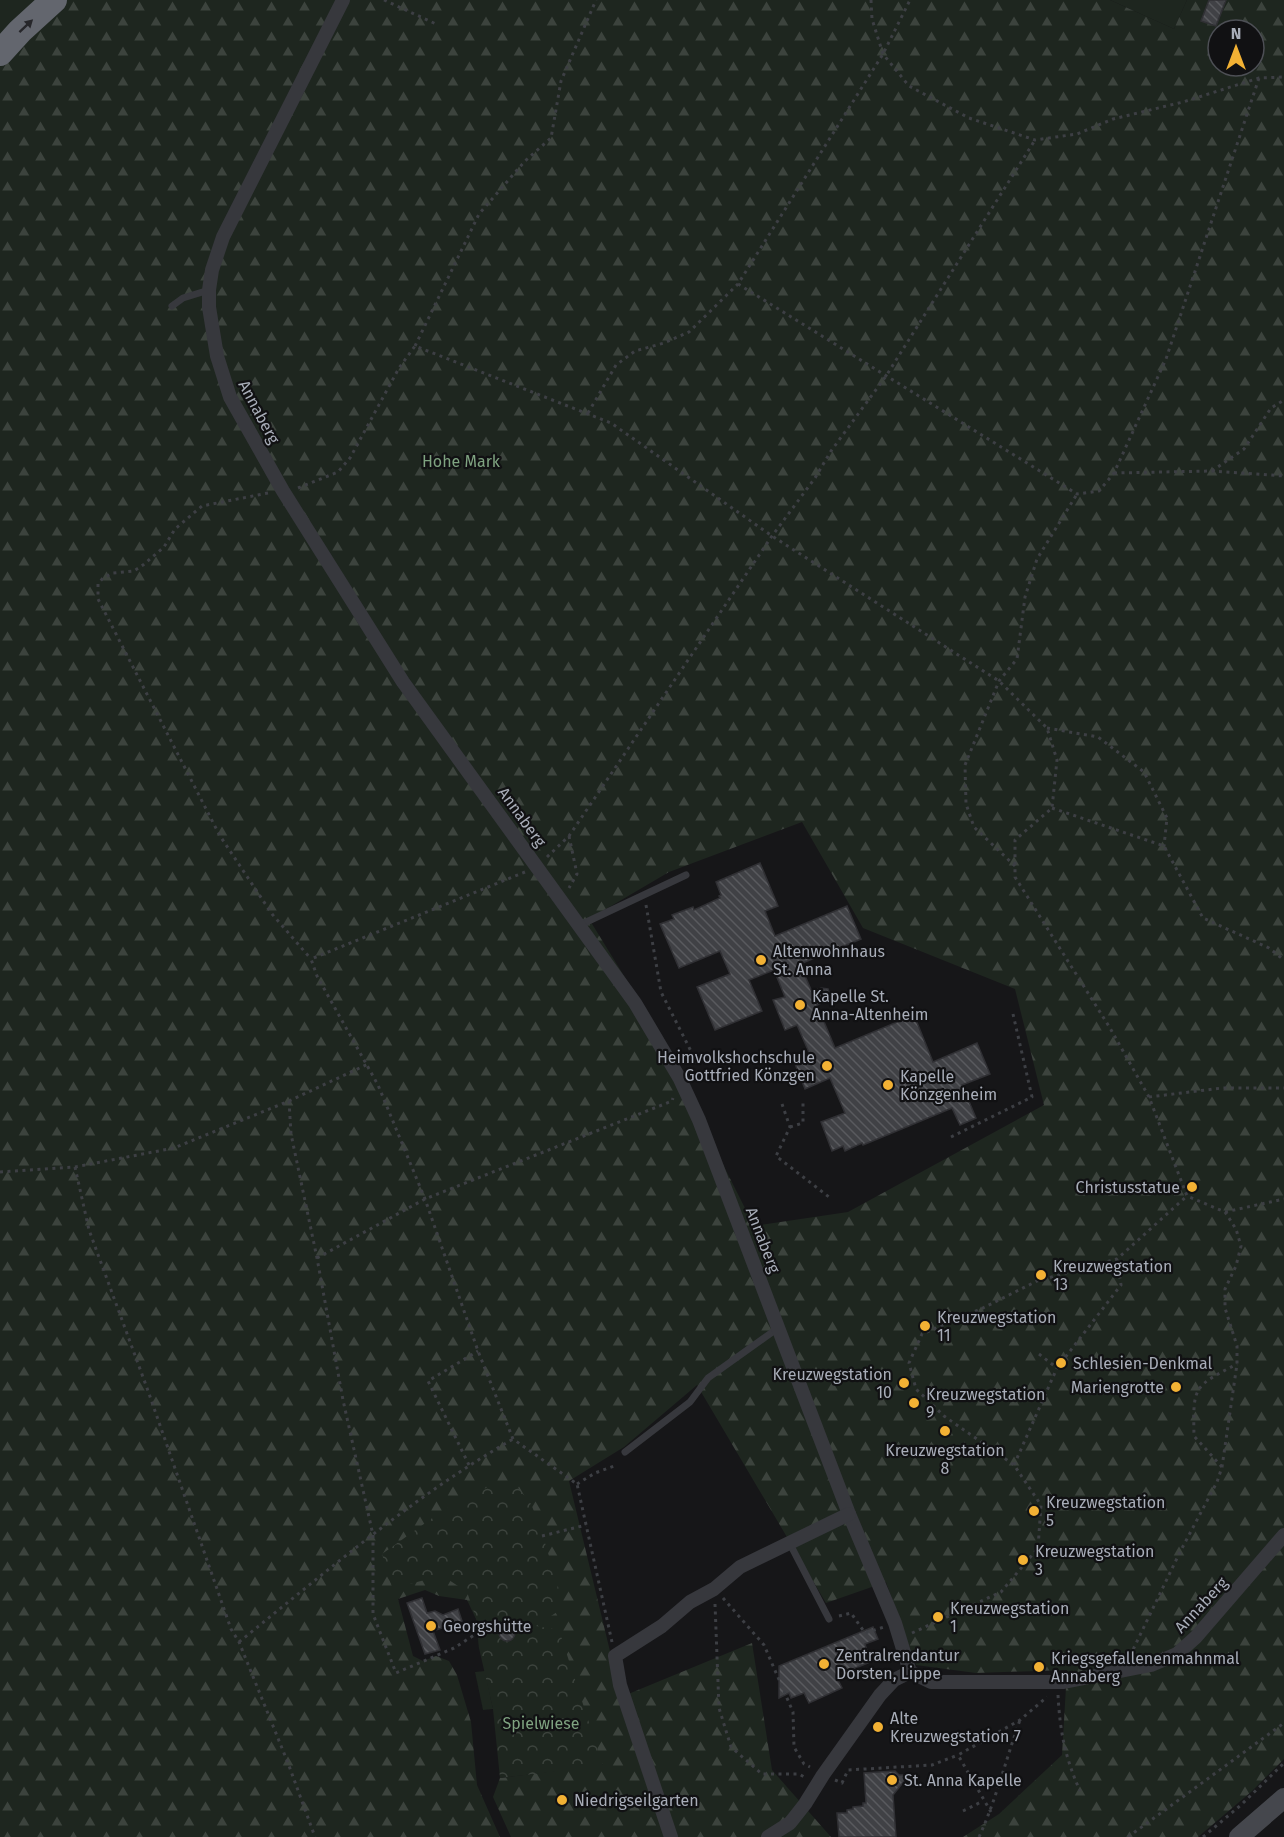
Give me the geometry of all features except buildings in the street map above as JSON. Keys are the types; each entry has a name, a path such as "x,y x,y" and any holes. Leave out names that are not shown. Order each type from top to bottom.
{"highway":[{"path":"0,53 54,0"}],"main road":[{"path":"1239,1837 1284,1798"}],"street":[{"name":"Annaberg","path":"343,0 223,237 209,290 211,323 222,377 230,397 283,490 403,682 635,1003 680,1079 699,1120 849,1514 895,1623 910,1672 931,1682 1061,1685 1151,1665 1177,1654 1215,1617 1284,1535"},
{"path":"671,1837 620,1685 615,1656 662,1626 690,1602 714,1589 740,1567 849,1514"},
{"path":"768,1837 790,1823 880,1695 894,1680 910,1672"}],"lane":[{"path":"172,306 183,298 209,290"},
{"path":"580,925 686,875"},
{"path":"625,1452 690,1402 708,1378 778,1328"},
{"path":"790,1544 829,1619"}],"path":[{"path":"384,0 436,24"},
{"path":"596,0 561,81 551,138 525,161 479,214 415,346 399,368 350,458 338,472 306,486 202,506 175,529 164,547 143,565 134,571 113,573 103,578 98,584 98,599 220,836 272,914 311,959 317,975 368,1064 425,1199 478,1351 513,1439 577,1484 615,1656"},
{"path":"871,0 872,19 883,54 909,86 969,118 1035,140 1077,134 1113,119 1183,102 1259,78"},
{"path":"588,413 616,365 635,351 664,343 689,332 738,284 883,54 910,0"},
{"path":"1266,78 1284,77"},
{"path":"738,284 1077,494 1099,491 1114,473 1166,359 1259,78"},
{"path":"311,959 538,866 569,836 772,536 886,376 1035,140"},
{"path":"415,346 611,423 772,536 999,681 1047,728 1057,760 1052,808 1015,840 1015,877 1110,1028 1149,1097 1187,1196 1225,1212 1236,1229 1241,1246 1236,1266 1225,1289 1225,1308 1237,1346 1237,1364 1222,1467 1217,1482 1122,1671"},
{"path":"1212,471 1244,448 1271,408 1284,400"},
{"path":"1114,473 1212,471 1284,476"},
{"path":"1015,866 974,827 966,804 965,765 999,681 1017,659 1025,597 1037,559 1077,494"},
{"path":"1047,728 1098,737 1144,772 1167,818 1164,846 1203,918 1269,948 1284,960"},
{"path":"1052,808 1164,846"},
{"path":"562,903 577,874 569,836"},
{"path":"645,895 661,992 699,1067"},
{"path":"951,1137 1032,1097 1013,1014"},
{"path":"0,1172 75,1167 174,1148 289,1101 368,1064"},
{"path":"317,1258 425,1199 672,1101 680,1079"},
{"path":"1149,1097 1222,1089 1284,1088"},
{"path":"289,1101 291,1134 343,1400 373,1535 373,1614 396,1673 454,1648 479,1632"},
{"path":"790,1127 803,1123 803,1102"},
{"path":"782,1104 790,1127 776,1156 829,1197"},
{"path":"75,1167 89,1230 231,1629 239,1642 288,1762 315,1837"},
{"path":"900,1638 929,1627 1001,1592 1038,1548 1041,1505 1014,1465 944,1416 916,1389 909,1363 922,1334 983,1308 1036,1281 1117,1259 1187,1196"},
{"path":"1225,1212 1284,1199"},
{"path":"1014,1465 1057,1368 1121,1285 1117,1259"},
{"path":"469,1465 428,1381 478,1351"},
{"path":"1039,1354 1057,1368"},
{"path":"1222,1467 1194,1436 1193,1402 1203,1382 1237,1364"},
{"path":"239,1642 373,1535 469,1465 513,1439"},
{"path":"577,1484 595,1473 614,1466"},
{"path":"542,1536 586,1525"},
{"path":"714,1589 764,1645 793,1712 794,1746 804,1764 820,1780"},
{"path":"714,1589 719,1708 731,1747 762,1774 799,1774 842,1783 849,1770 932,1765 958,1755 1020,1720 1061,1685"},
{"path":"829,1619 851,1613 865,1633 895,1623"},
{"path":"1061,1685 1060,1723 1068,1763 1080,1791"},
{"path":"979,1837 991,1812 1020,1720"},
{"path":"1128,1837 1284,1723"},
{"path":"958,1755 991,1812"},
{"path":"1203,1837 1241,1805 1284,1763"},
{"path":"963,1811 983,1801"}],"green space":[{"path":"0,0 42,0 0,42"},
{"name":"Hohe Mark","path":"42,0 1110,0 1174,29 1187,0 1284,0 1284,1759 1251,1792 1198,1837 963,1837 999,1814 1062,1755 1067,1670 976,1673 916,1665 886,1582 826,1603 697,1385 624,1447 569,1481 621,1697 752,1643 772,1770 831,1837 511,1837 493,1797 500,1778 603,1765 487,1651 479,1648 477,1621 467,1600 439,1596 425,1590 398,1599 413,1656 423,1661 436,1656 449,1661 457,1675 471,1722 477,1785 500,1837 0,1837 0,42","holes":["802,822 863,928 1015,989 1044,1105 848,1212 754,1226 645,1010 589,919 669,872"]},
{"path":"1110,0 1187,0 1174,29"},
{"name":"Spielwiese","path":"500,1483 515,1484 531,1504 540,1526 562,1600 557,1612 536,1626 559,1630 603,1766 500,1778 493,1709 479,1648 477,1621 467,1592 449,1580 433,1578 392,1587 382,1554 453,1505"},
{"path":"485,1671 493,1709 483,1710 475,1672"}],"place":[{"name":"Altenwohnhaus St. Anna","path":"761,960"},
{"name":"Kapelle St. Anna-Altenheim","path":"800,1005"},
{"name":"Heimvolkshochschule Gottfried Könzgen","path":"827,1066"},
{"name":"Kapelle Könzgenheim","path":"888,1085"},
{"name":"Christusstatue","path":"1192,1187"},
{"name":"Kreuzwegstation 13","path":"1041,1275"},
{"name":"Kreuzwegstation 11","path":"925,1326"},
{"name":"Schlesien-Denkmal","path":"1061,1363"},
{"name":"Kreuzwegstation 10","path":"904,1383"},
{"name":"Mariengrotte","path":"1176,1387"},
{"name":"Kreuzwegstation 9","path":"914,1403"},
{"name":"Kreuzwegstation 8","path":"945,1431"},
{"name":"Kreuzwegstation 5","path":"1034,1511"},
{"name":"Kreuzwegstation 3","path":"1023,1560"},
{"name":"Kreuzwegstation 1","path":"938,1617"},
{"name":"Georgshütte","path":"431,1626"},
{"name":"Zentralrendantur Dorsten, Lippe","path":"824,1664"},
{"name":"Kriegsgefallenenmahnmal Annaberg","path":"1039,1667"},
{"name":"Alte Kreuzwegstation 7","path":"878,1727"},
{"name":"St. Anna Kapelle","path":"892,1780"},
{"name":"Niedrigseilgarten","path":"562,1800"}]}
